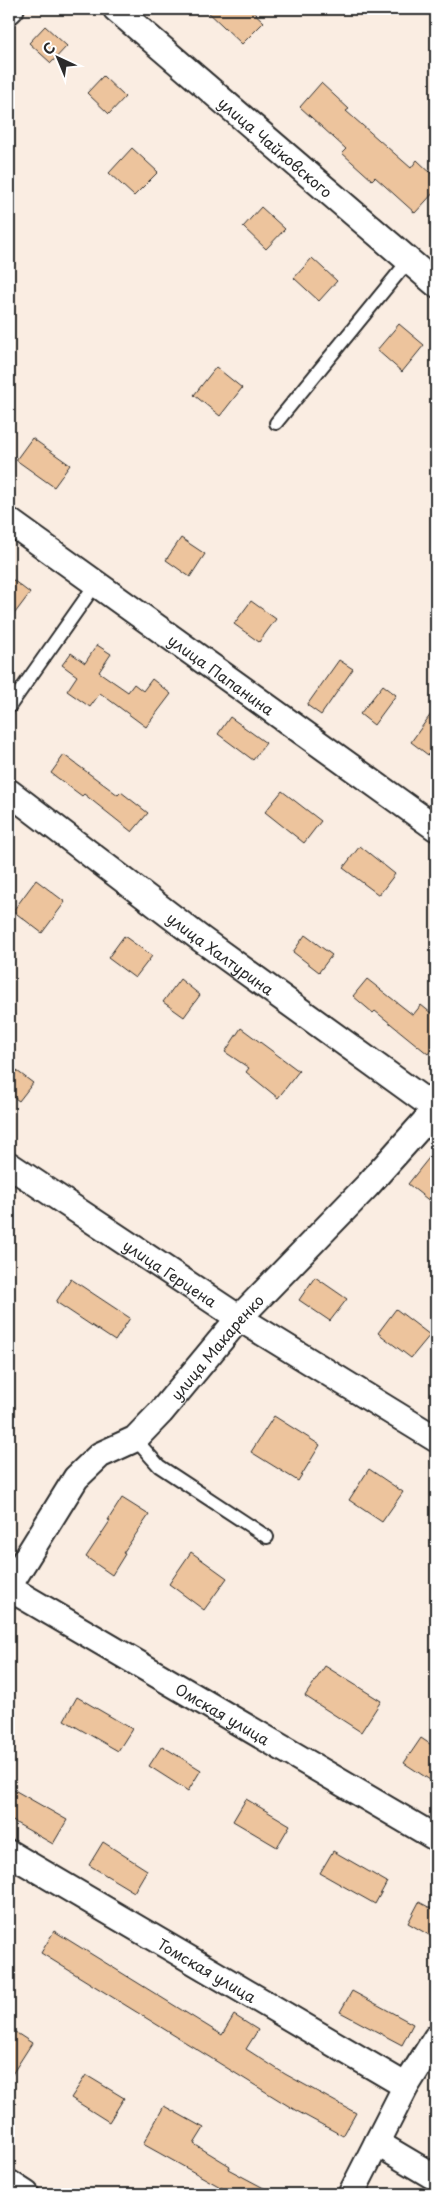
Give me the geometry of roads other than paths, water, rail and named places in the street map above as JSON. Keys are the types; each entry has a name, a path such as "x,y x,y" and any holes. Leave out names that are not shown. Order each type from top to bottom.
{"street":[{"name":"улица Чайковского","path":"116,9 427,271"},
{"name":"улица Папанина","path":"9,521 95,585 436,828"},
{"name":"улица Халтурина","path":"9,792 201,939 436,1109"},
{"name":"улица Макаренко","path":"9,1587 76,1478 100,1454 135,1438 161,1412 240,1318 367,1186 436,1109"},
{"name":"улица Герцена","path":"9,1165 240,1318 436,1439"},
{"name":"Омская улица","path":"9,1587 436,1838"},
{"name":"Томская улица","path":"9,1853 406,2086"},
{"path":"351,2194 406,2086 436,2038"},
{"path":"377,2143 436,2178"},
{"path":"9,2183 26,2194"}],"lane":[{"path":"276,423 427,271"},
{"path":"9,707 95,585"},
{"path":"135,1438 159,1466 268,1538"}]}
